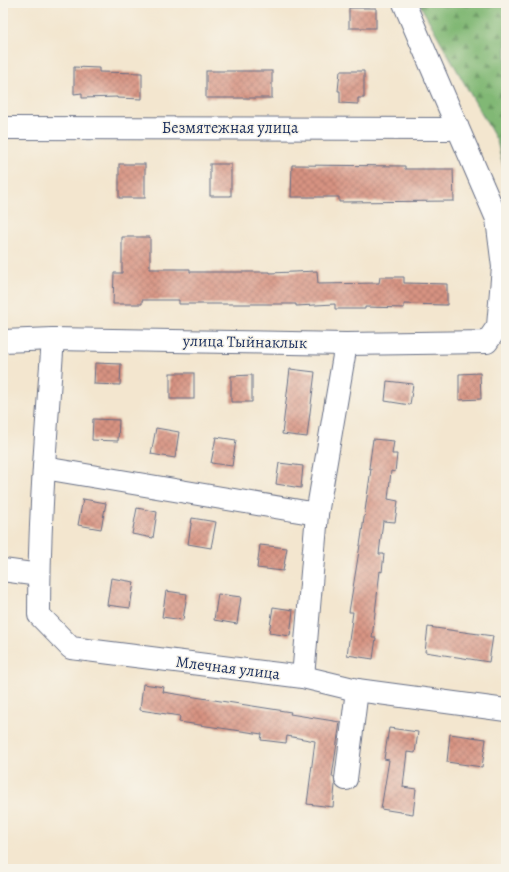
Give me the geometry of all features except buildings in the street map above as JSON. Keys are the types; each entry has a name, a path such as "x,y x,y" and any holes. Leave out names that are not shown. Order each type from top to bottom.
{"street":[{"path":"404,3 457,126"},
{"name":"Безмятежная улица","path":"3,128 449,129 457,126"},
{"name":"улица Тыйнаклык","path":"3,341 52,339 346,344 487,342 498,326 503,267 497,219 457,126"},
{"name":"Млечная улица","path":"52,339 44,468 38,615 71,648 304,677 358,690 506,710"},
{"path":"304,677 317,514 346,344"},
{"path":"44,468 317,514"},
{"path":"3,570 39,574"},
{"path":"346,779 358,690"}],"green space":[{"path":"419,3 506,3 506,179 497,141"}]}
